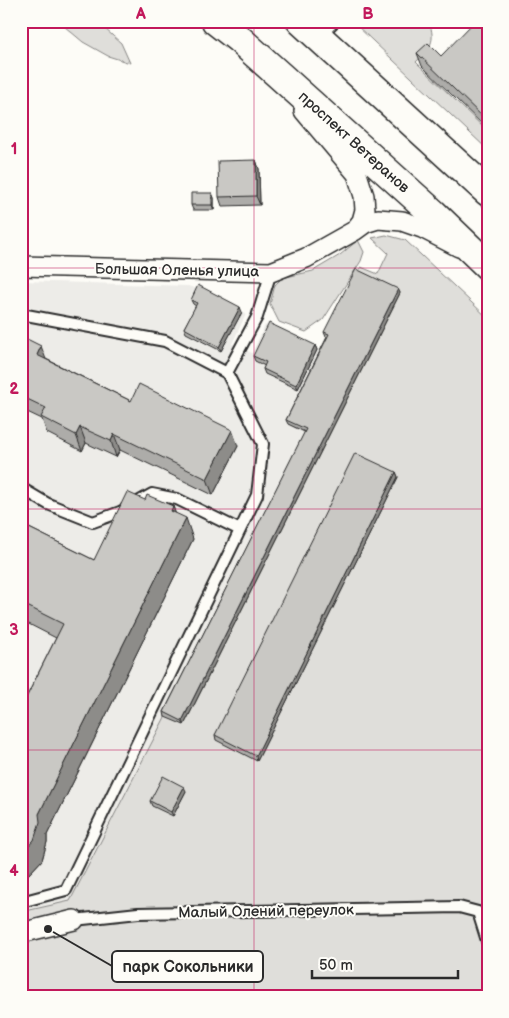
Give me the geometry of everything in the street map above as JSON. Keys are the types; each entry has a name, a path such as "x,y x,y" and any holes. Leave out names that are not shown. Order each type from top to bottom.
{"main road":[{"name":"проспект Ветеранов","path":"216,21 248,37 483,261"},
{"path":"318,26 488,192"}],"street":[{"path":"248,37 357,174 364,196 365,210 362,220 354,231"},
{"name":"Большая Оленья улица","path":"21,266 271,272 306,258 365,223 378,219 402,222 422,228 483,261"},
{"name":"Малый Олений переулок","path":"21,933 74,920"}],"lane":[{"path":"227,373 257,317 271,272"},
{"path":"21,314 164,341 227,373 263,444 257,495 66,890 21,902"},
{"path":"21,488 48,504 93,522 120,512 152,494 177,499 240,530"},
{"name":"Малый Олений переулок","path":"74,920 138,913 459,907 478,912 488,944"}],"shaded area":[{"path":"58,21 96,21 121,43 130,63 108,56 83,42"},
{"path":"356,21 429,21 432,34 431,44 416,62 488,132 488,150 354,23"},
{"path":"386,235 405,240 488,318 488,997 21,997 21,912 70,901 308,434 288,424 330,338 326,337 361,267 378,274 388,253 372,238"},
{"path":"358,240 364,252 361,261 323,320 306,332 279,322 270,304 275,285 282,278 313,271 340,255"},
{"path":"21,281 188,286 200,290 246,314 232,344 252,353 265,325 324,353 288,424 308,434 70,901 21,912"}],"building":[{"path":"475,21 488,21 488,122 417,53 428,43 441,56"},
{"path":"256,160 256,196 219,197 218,161"},
{"path":"191,193 212,193 212,205 191,205"},
{"path":"356,269 398,289 182,721 164,712 306,429 286,420 329,334 324,332"},
{"path":"198,285 240,307 219,347 184,328 197,303 191,300"},
{"path":"269,323 315,345 296,385 263,369 266,362 253,356"},
{"path":"21,336 41,346 37,355 131,401 139,384 232,430 207,479 114,434 111,441 80,427 76,435 41,417 46,408 21,396"},
{"path":"355,453 396,472 256,756 215,735"},
{"path":"127,492 145,500 147,495 173,506 171,511 186,518 39,814 40,822 34,840 21,854 21,708 63,624 21,603 21,524 94,560"},
{"path":"163,776 184,787 171,812 150,801"}],"place":[{"name":"парк Сокольники","path":"48,929"}]}
